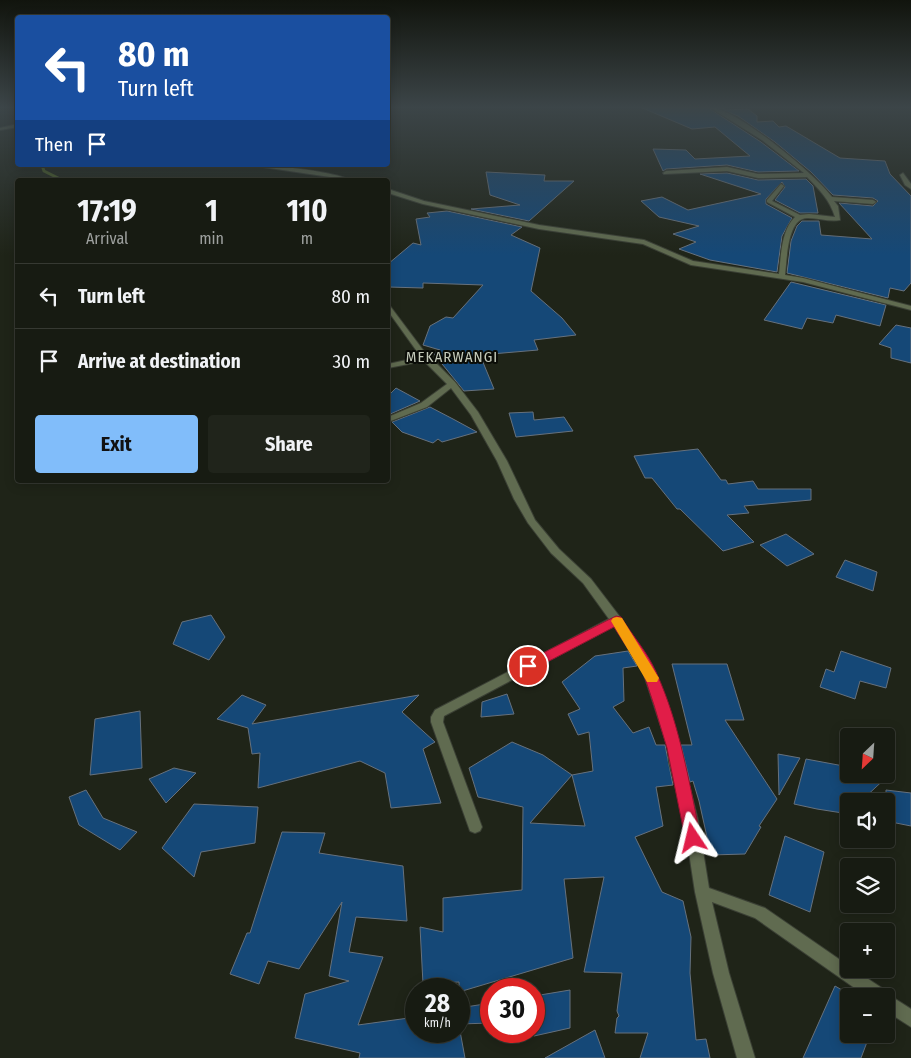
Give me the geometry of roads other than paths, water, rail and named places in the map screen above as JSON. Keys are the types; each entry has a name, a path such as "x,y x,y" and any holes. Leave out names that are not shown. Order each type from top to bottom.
{"street":[{"path":"781,186 769,201 799,217 838,219 838,210 828,194 785,156"},
{"path":"264,167 332,178"},
{"path":"666,173 727,169 758,176 807,175"},
{"path":"903,175 907,184 911,187"},
{"path":"390,192 423,202 538,227 644,242 691,262 782,276 911,308"},
{"path":"831,199 872,202"},
{"path":"782,276 790,230 795,220 799,217"},
{"path":"390,309 420,352 452,384 474,414 502,460 531,521 555,551 586,581 616,620 649,671 662,705 674,748 691,820 702,892 721,973 746,1058"},
{"path":"390,366 427,358"},
{"path":"390,419 424,405 452,384"},
{"path":"475,827 437,717 440,713 616,620"},
{"path":"702,892 760,913 868,988"},
{"path":"895,1008 911,1019"}],"waterway":[{"path":"43,167 44,171 58,178"}],"district":[{"name":"MEKARWANGI","path":"452,357"}]}
